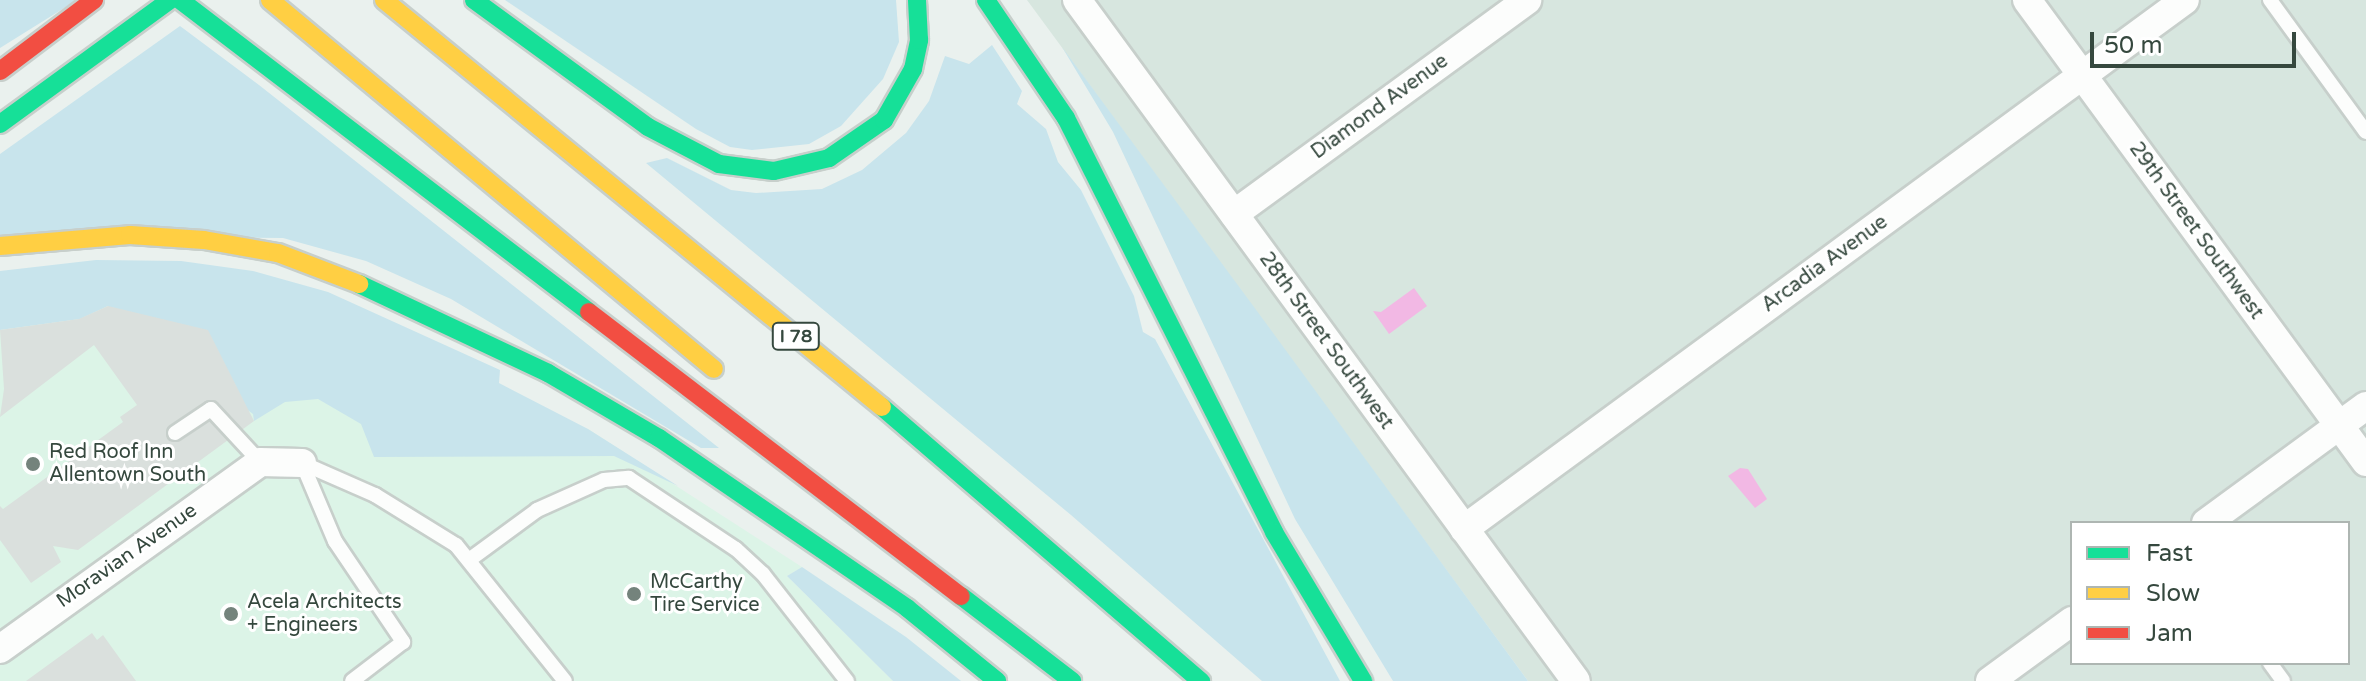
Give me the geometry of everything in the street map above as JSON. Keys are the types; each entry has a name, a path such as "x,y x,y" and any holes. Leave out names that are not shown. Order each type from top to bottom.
{"highway":[{"path":"0,124 170,0"},
{"path":"180,0 259,57 1072,681"},
{"path":"270,0 735,386"},
{"name":"I 78","path":"384,0 853,382 1201,681"},
{"path":"474,0 648,127 719,164 774,171 829,158 859,142 884,120 913,69 919,40 917,0"},
{"path":"986,0 1066,118 1183,342 1274,532 1363,681"},
{"path":"0,60 92,1"},
{"path":"0,71 92,1"},
{"path":"0,246 130,235 204,240 278,253 375,290 520,358 659,438 907,608 997,681"},
{"path":"924,542 1085,681"}],"street":[{"name":"28th Street Southwest","path":"1077,0 1576,681"},
{"name":"Diamond Avenue","path":"1234,214 1527,0"},
{"name":"29th Street Southwest","path":"2027,0 2366,462"},
{"name":"Arcadia Avenue","path":"1464,529 2185,0"},
{"path":"2209,521 2366,406"},
{"path":"260,462 302,463"},
{"name":"Moravian Avenue","path":"0,649 260,462"},
{"path":"1990,681 2070,622"}],"lane":[{"path":"2270,0 2366,132"},
{"path":"175,433 211,409 260,462"},
{"path":"302,463 375,495 456,545 565,681"},
{"path":"302,463 335,541 403,642 352,681"},
{"path":"469,560 537,510 604,480 629,478 736,549 763,574 847,681"}],"shaded area":[{"path":"0,0 77,0 0,48"},
{"path":"505,0 896,0 899,42 883,79 841,126 809,144 752,150 730,147 696,129"},
{"path":"1027,0 2366,0 2366,681 1528,681"},
{"path":"180,26 719,448 701,448 451,299 366,261 283,238 0,235 0,154"},
{"path":"992,45 1022,91 1017,104 1046,129 1058,162 1081,190 1134,296 1143,332 1155,339 1340,681 1262,681 1071,515 646,163 667,158 731,190 756,193 822,189 862,170 906,133 929,101 945,56 969,64"},
{"path":"1062,47 1528,681 1393,681 1295,519 1113,132"},
{"path":"96,260 181,261 253,271 328,292 500,370 499,383 588,429 678,486 614,456 374,457 361,424 318,399 285,402 254,421 253,414 108,306 80,319 0,330 0,271"},
{"path":"1414,288 1427,306 1389,334 1373,311 1381,312"},
{"path":"108,306 588,429 802,567 787,576 893,681 0,681 0,330 79,319"},
{"path":"108,306 208,330 254,421 78,550 53,546 61,562 31,583 0,540 0,506 3,509 123,422 120,417 137,405 94,345 0,417 4,389 0,330 79,319"},
{"path":"1740,468 1748,469 1767,499 1755,508 1728,476"},
{"path":"802,567 906,637 961,681 893,681 787,576"},
{"path":"92,633 97,640 103,635 136,681 26,681"}],"traffic: fast":[{"path":"0,124 170,0"},
{"path":"180,0 589,312"},
{"path":"474,0 648,127 719,164 774,171 829,158 884,120 913,69 919,40 917,0"},
{"path":"986,0 1066,118 1274,532 1363,681"},
{"path":"359,284 548,373 659,438 907,608 997,681"},
{"path":"882,407 1201,681"},
{"path":"961,596 1072,681"}],"traffic: slow":[{"path":"270,0 714,369"},
{"path":"384,0 882,407"},
{"path":"0,246 130,235 204,240 278,253 359,284"}],"traffic: jam":[{"path":"0,71 94,0"},
{"path":"589,312 961,596"}],"place":[{"name":"Red Roof Inn Allentown South","path":"33,464"},
{"name":"McCarthy Tire Service","path":"634,594"},
{"name":"Acela Architects + Engineers","path":"231,614"}]}
